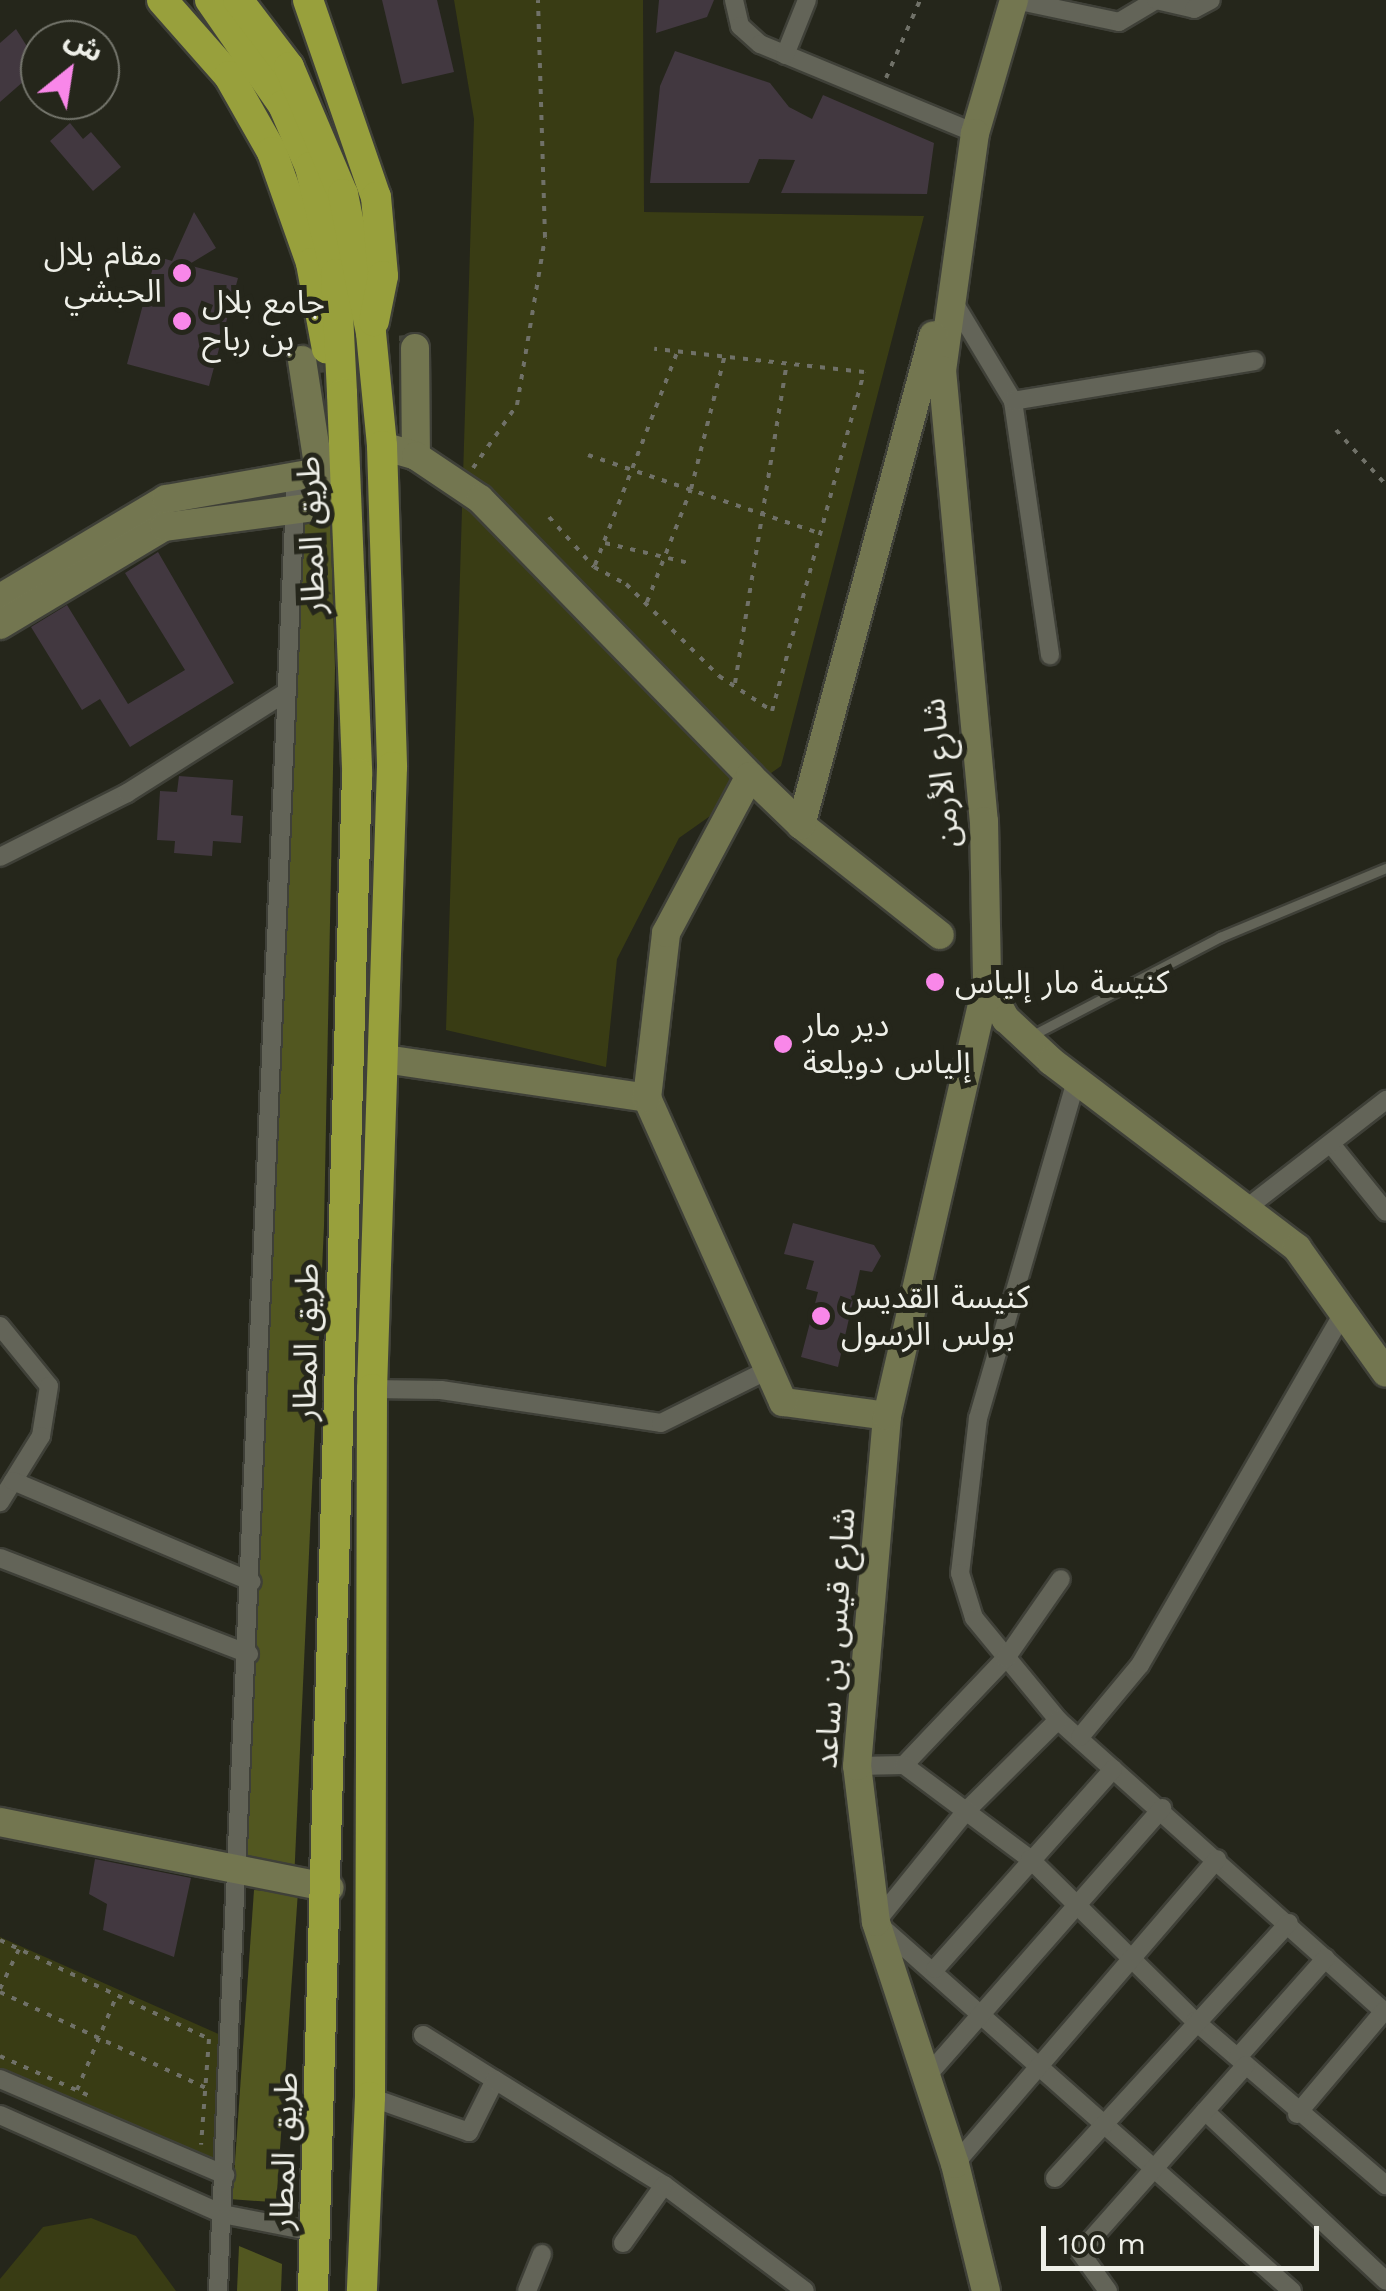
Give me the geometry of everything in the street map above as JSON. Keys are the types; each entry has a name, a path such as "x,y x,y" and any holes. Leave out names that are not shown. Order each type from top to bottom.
{"highway":[{"path":"162,0 229,76 272,152 310,263 318,322 342,394"},
{"name":"طريق المطار","path":"210,0 283,105 310,167 336,274 342,394 319,472 344,503 357,772 329,1888 313,2291"},
{"path":"238,0 289,68 322,135 371,334"},
{"path":"308,0 376,198 383,276 371,334"},
{"name":"طريق المطار","path":"362,2291 370,2097 372,1389 392,767 382,446 371,334"}],"main road":[{"name":"شارع الأرمن","path":"987,984 984,821 943,440 947,292 974,133 1014,0"},
{"path":"801,826 947,292"},
{"path":"415,348 416,456"},
{"path":"0,598 166,499 319,472 302,360"},
{"path":"906,436 925,431 943,440"},
{"path":"382,446 416,456 458,482 801,826 940,934"},
{"path":"0,625 164,526 344,503"},
{"path":"750,776 666,933 648,1098 783,1402 887,1416"},
{"path":"987,984 1027,1038 1076,1081 1248,1207 1297,1248 1386,1373"},
{"name":"شارع قيس بن ساعد","path":"986,2291 954,2164 876,1922 857,1766 887,1416 987,984"},
{"path":"384,1058 648,1098"},
{"path":"0,1822 329,1888"}],"street":[{"path":"734,0 749,37 878,98 974,133"},
{"path":"785,55 807,0"},
{"path":"1014,0 1119,22 1156,0 1194,9 1211,0"},
{"path":"947,292 1013,401 1050,655"},
{"path":"1013,401 1254,361"},
{"path":"218,2291 241,1870 296,511 319,472"},
{"path":"0,856 127,793 288,692"},
{"path":"1076,1081 978,1418 960,1572 974,1618 1058,1720 1162,1808 1385,2012 1298,2114"},
{"path":"1248,1207 1386,1100"},
{"path":"1330,1144 1386,1212"},
{"path":"1080,1737 1140,1665 1344,1311"},
{"path":"0,1326 49,1386 41,1436 0,1502"},
{"path":"372,1389 441,1390 661,1423 768,1370"},
{"path":"13,1480 252,1582"},
{"path":"0,1558 250,1654"},
{"path":"904,1765 1006,1658 1062,1579"},
{"path":"1058,1720 966,1811 876,1922 985,2011 1102,2123 1156,2166 1292,2291"},
{"path":"857,1766 904,1765 1030,1859 1195,2021 1298,2114 1386,2185"},
{"path":"935,1969 1113,1769"},
{"path":"926,2077 1162,1808"},
{"path":"954,2164 1217,1859"},
{"path":"1055,2178 1289,1922"},
{"path":"1108,2291 1080,2252 1205,2111 1326,1958"},
{"path":"423,2035 664,2185 805,2291"},
{"path":"0,2079 224,2175"},
{"path":"370,2097 469,2132 495,2080"},
{"path":"1205,2111 1383,2282"},
{"path":"0,2115 222,2214 315,2232"},
{"path":"623,2242 664,2185"},
{"path":"526,2291 542,2254"}],"lane":[{"path":"1027,1038 1220,937 1386,868"}],"path":[{"path":"458,482 487,456 517,405 530,346 546,184 538,0"},
{"path":"878,98 920,0"},
{"path":"549,517 594,567 646,603 772,712 864,372 817,372 788,360 654,349"},
{"path":"594,567 678,350"},
{"path":"646,603 690,489 725,355"},
{"path":"735,683 768,515 788,360"},
{"path":"1336,430 1386,485"},
{"path":"588,456 819,533"},
{"path":"604,542 693,564"},
{"path":"0,1940 209,2039 202,2145"},
{"path":"19,1949 0,1990 229,2098"},
{"path":"77,2090 117,1995"}],"green space":[{"path":"454,0 643,0 644,212 924,216 781,766 679,838 617,959 606,1067 446,1030 474,119"},
{"path":"330,506 335,668 324,1226 294,1881 241,1871 295,511"},
{"path":"254,1890 298,1893 276,2202 232,2199"},
{"path":"0,1937 232,2040 225,2175 0,2079"},
{"path":"91,2218 136,2236 176,2291 0,2291 0,2279 43,2227"},
{"path":"239,2246 282,2264 281,2291 237,2291"}],"building":[{"path":"382,0 437,0 454,72 402,84"},
{"path":"659,0 714,0 707,17 656,33"},
{"path":"16,29 20,35 20,84 0,102 0,43"},
{"path":"675,51 770,83 789,107 812,119 823,95 934,143 927,194 781,193 795,160 759,159 749,183 650,183 660,86"},
{"path":"70,123 83,139 91,132 121,167 93,191 50,141"},
{"name":"جامع بلال بن رباح","path":"194,212 216,248 188,265 238,278 209,386 127,364 156,256 172,261"},
{"path":"158,552 234,683 130,747 100,699 82,710 31,627 67,605 128,704 185,670 125,573"},
{"path":"179,776 233,780 231,815 243,816 241,843 213,841 212,856 174,853 175,841 157,840 160,791 177,792"},
{"path":"793,1223 874,1245 881,1256 872,1272 860,1270 838,1367 801,1357 818,1292 806,1289 814,1261 784,1254"},
{"path":"95,1859 191,1878 174,1957 103,1930 107,1904 89,1894"}],"tunnel":[{"path":"317,359 415,348"}],"place":[{"name":"مقام بلال الحبشي","path":"182,273"},
{"name":"جامع بلال بن رباح","path":"182,321"},
{"name":"كنيسة مار إلياس","path":"935,982"},
{"name":"دير مار إلياس دويلعة","path":"783,1044"},
{"name":"كنيسة القديس بولس الرسول","path":"821,1316"}]}
